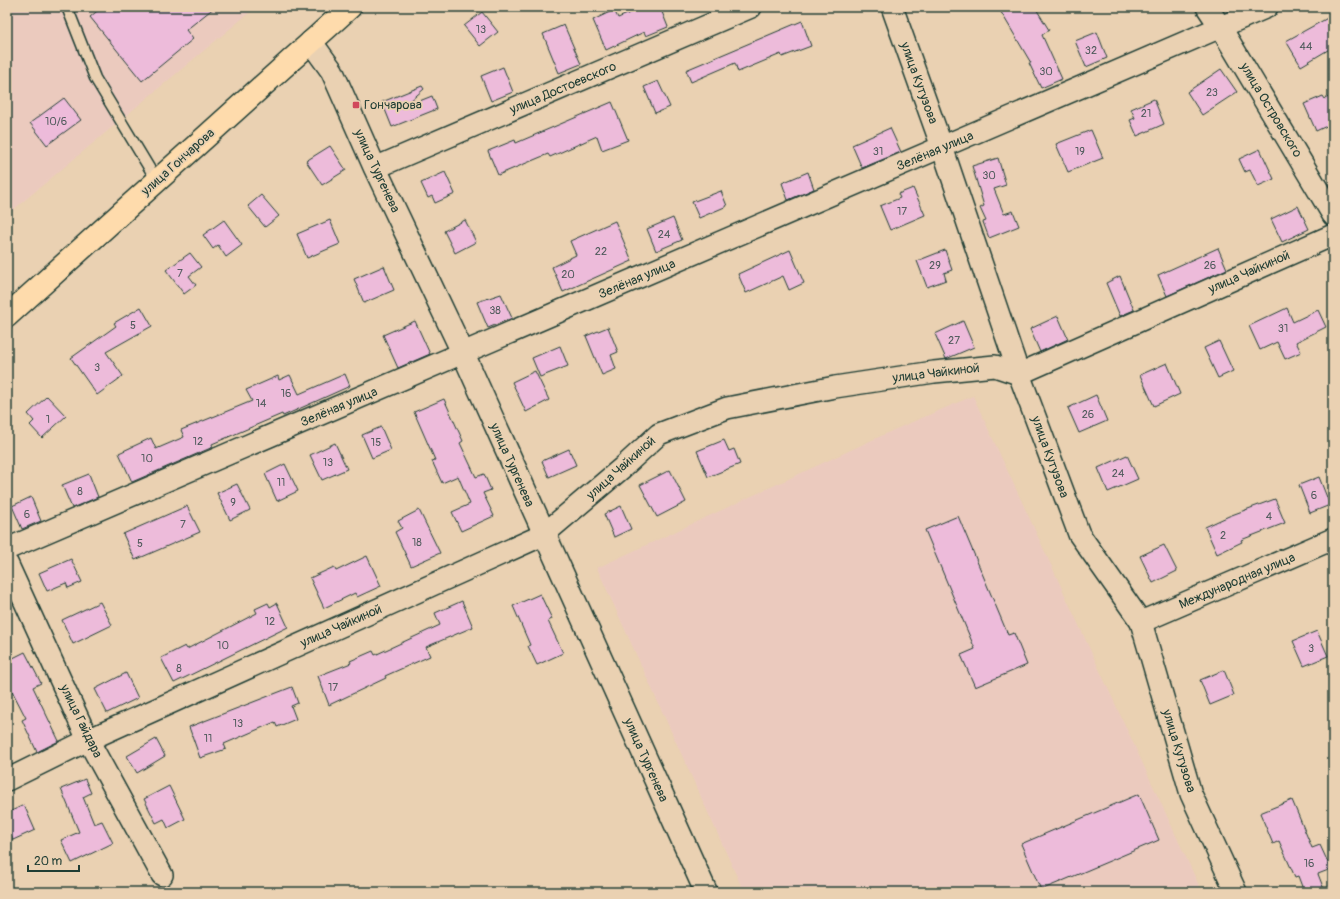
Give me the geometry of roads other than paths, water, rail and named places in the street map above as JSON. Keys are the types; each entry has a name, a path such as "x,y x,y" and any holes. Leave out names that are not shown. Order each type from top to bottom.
{"main road":[{"name":"улица Гончарова","path":"7,316 350,7"}],"street":[{"name":"улица Достоевского","path":"375,168 751,7"},
{"name":"улица Кутузова","path":"892,7 1019,374 1079,534 1141,622 1191,794 1236,892"},
{"name":"улица Островского","path":"1207,7 1222,28 1333,215"},
{"name":"Зелёная улица","path":"7,549 1222,28 1267,7"},
{"name":"улица Тургенева","path":"311,42 332,71 375,168 463,353 706,892"},
{"name":"улица Чайкиной","path":"7,780 88,740 544,535 659,434 727,408 835,387 934,372 995,366 1019,374 1333,235"},
{"name":"Международная улица","path":"1141,622 1333,539"},
{"name":"улица Гайдара","path":"7,563 88,740 162,875"}],"lane":[{"path":"67,7 95,78 157,181"}],"place":[{"name":"Гончарова","path":"356,105"}]}
